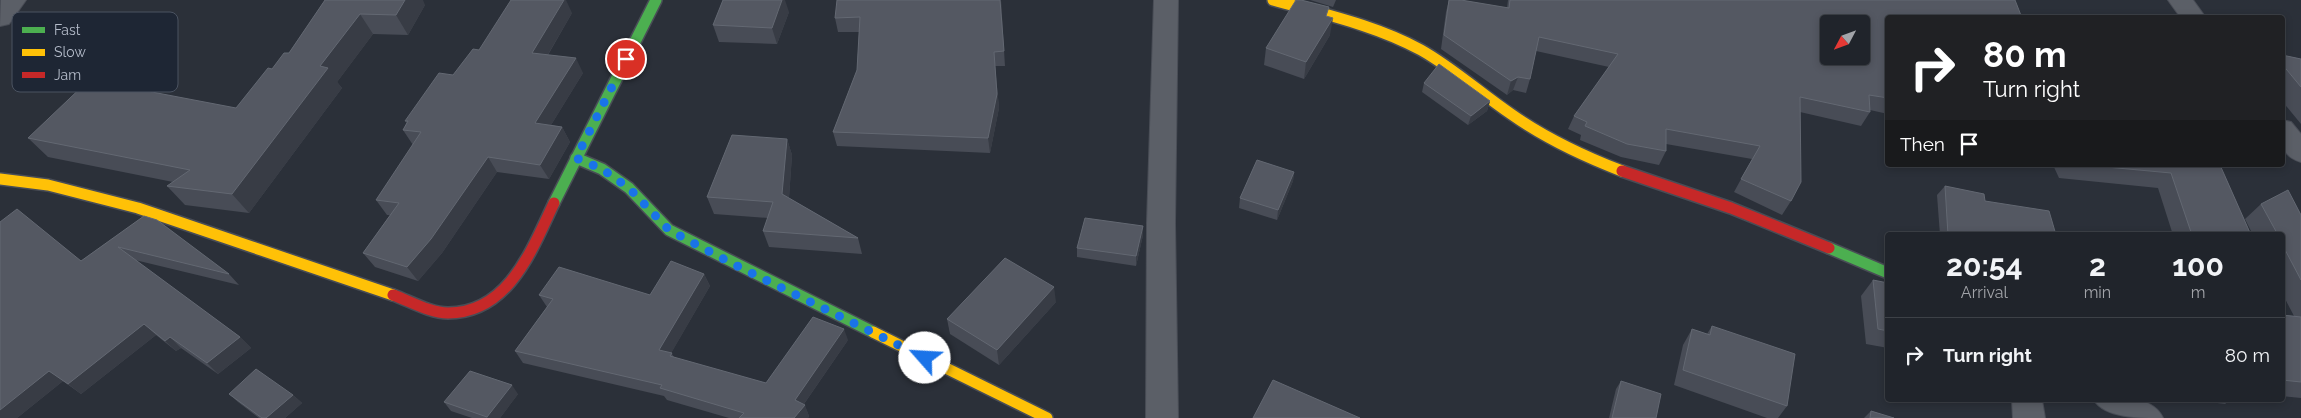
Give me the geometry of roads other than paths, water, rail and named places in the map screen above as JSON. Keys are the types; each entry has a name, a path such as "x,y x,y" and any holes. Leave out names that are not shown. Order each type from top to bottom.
{"street":[{"path":"0,18 14,0"},
{"path":"0,179 48,185 138,208 447,313 475,309 499,295 518,275 656,0"},
{"path":"1162,418 1161,223 1166,0"},
{"path":"1273,0 1365,26 1423,51 1519,120 1562,146 1610,168 1710,200 1885,272"},
{"path":"2180,0 2192,15"},
{"path":"2285,133 2301,152"},
{"path":"576,158 602,169 629,188 669,230 733,264 1047,418"},
{"path":"2027,402 2030,418"},
{"path":"2113,402 2147,418"}]}
